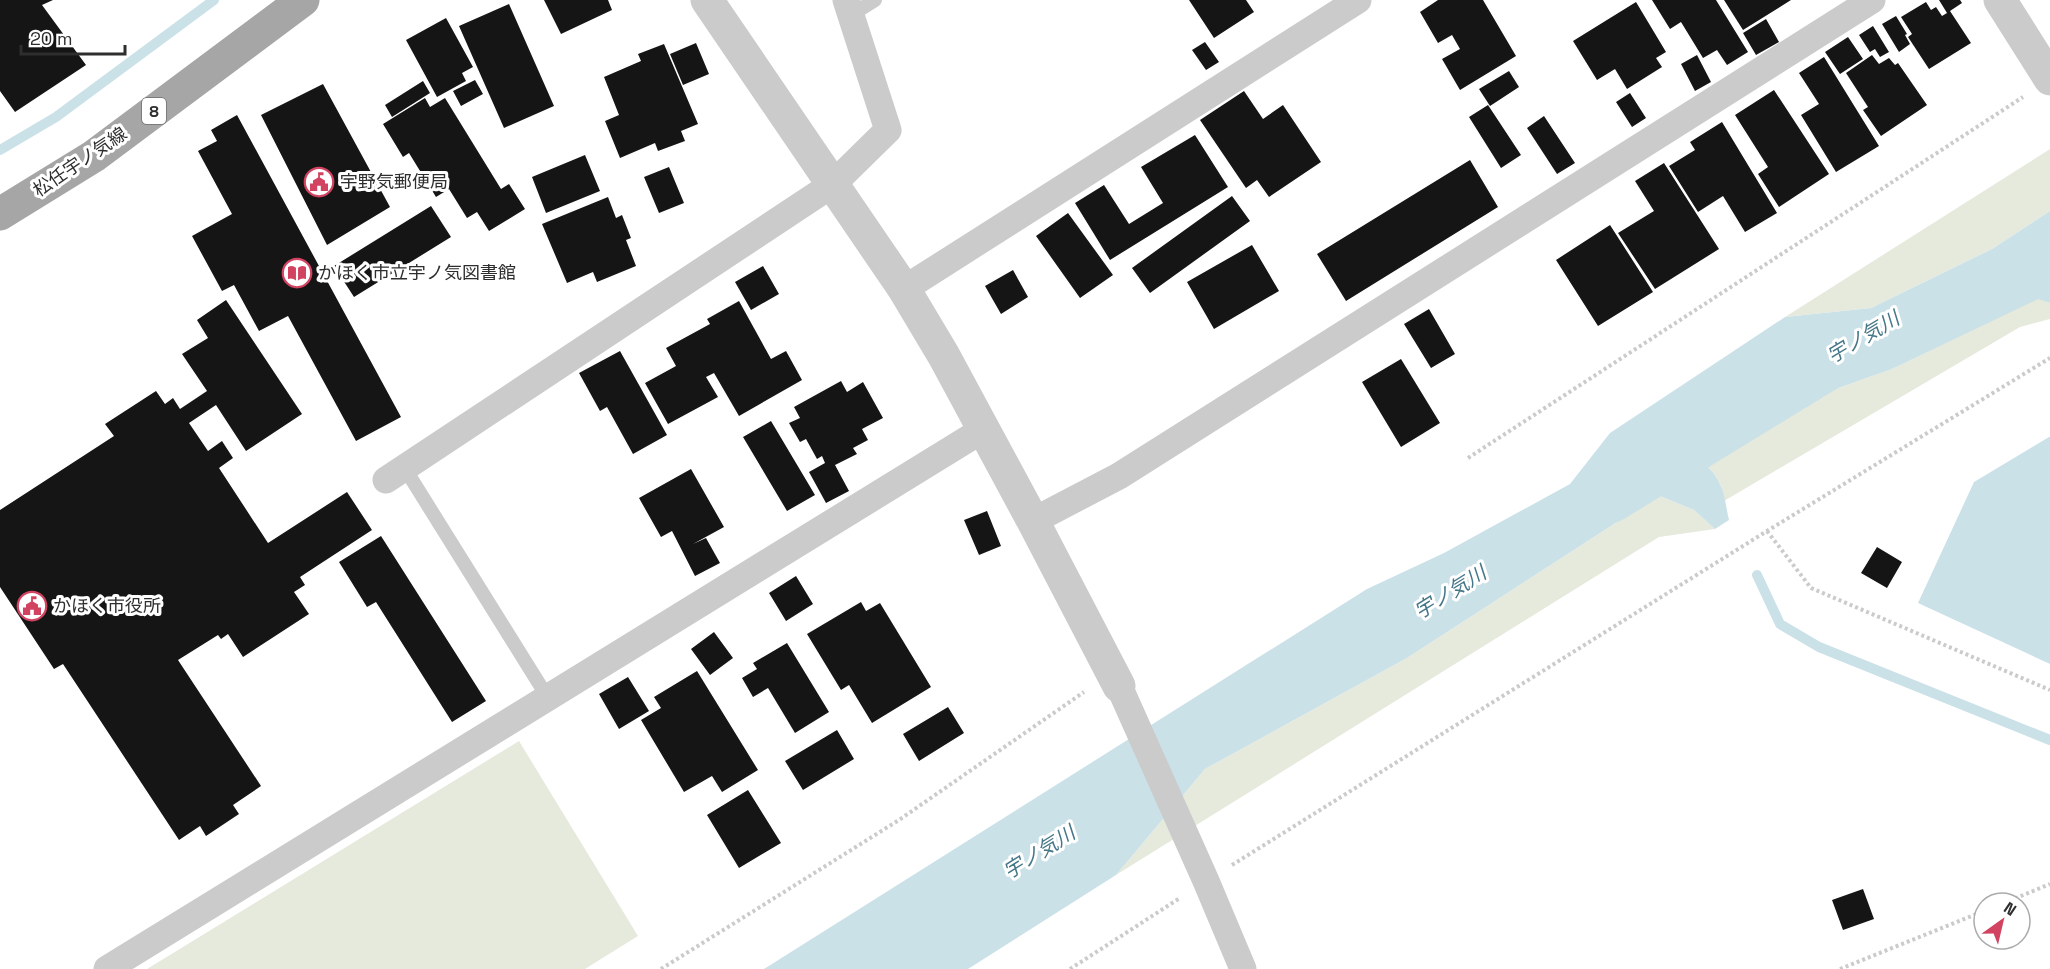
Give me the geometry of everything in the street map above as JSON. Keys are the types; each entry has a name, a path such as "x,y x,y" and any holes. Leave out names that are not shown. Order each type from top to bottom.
{"main road":[{"name":"松任宇ノ気線","path":"0,214 94,156 303,0"}],"street":[{"path":"707,0 904,289 984,429 1115,679 1243,969"},
{"path":"904,289 1358,0"},
{"path":"1033,521 1119,476 1872,0"},
{"path":"2000,0 2050,79"},
{"path":"395,473 833,184 888,130 849,8"},
{"path":"107,969 984,429"}],"lane":[{"path":"849,8 875,0"},
{"path":"395,473 548,698"}],"path":[{"path":"1468,458 2050,79"},
{"path":"1070,969 1206,881 1767,531 2050,358"},
{"path":"1767,531 1811,588 2050,690"},
{"path":"661,969 899,820 1115,679"},
{"path":"2032,892 2050,885"},
{"path":"1840,969 1972,916"}],"shaded area":[{"path":"2050,149 2050,211 1992,249 1871,308 1785,317"},
{"path":"2038,298 2050,303 2050,319 2020,327 1724,501 1720,484 1710,469 1668,439 1684,423 1741,401 1813,397 1892,369"},
{"path":"1660,496 1694,510 1715,529 1659,537 1116,875 1205,769 1407,658 1614,524 1633,501"},
{"path":"519,741 638,936 585,969 147,969"}],"water":[{"path":"2050,211 2050,303 2038,299 1892,369 1813,397 1741,401 1684,423 1668,439 1703,463 1719,482 1729,520 1715,529 1694,510 1660,496 1633,501 1614,524 1407,658 1205,769 1116,875 968,969 764,969 1367,589 1444,553 1570,484 1610,433 1785,317 1871,308 1992,249"},
{"path":"2049,437 2050,664 1918,603 1974,482"}],"building":[{"path":"0,0 53,0 42,5 86,65 15,112 0,91"},
{"path":"544,0 608,0 612,10 561,34"},
{"path":"1189,0 1246,0 1254,12 1214,38"},
{"path":"1438,0 1483,0 1516,56 1460,90 1442,59 1460,49 1452,35 1438,43 1420,12"},
{"path":"1652,0 1716,0 1748,52 1727,65 1717,50 1703,58 1681,22 1670,29"},
{"path":"1724,0 1791,0 1743,30"},
{"path":"1939,0 1960,0 1962,3 1950,11 1971,43 1929,69 1908,37 1912,34 1901,17 1926,2 1931,10 1936,7 1942,16 1947,13"},
{"path":"1636,2 1666,52 1656,58 1662,67 1627,89 1615,69 1597,80 1573,41"},
{"path":"509,4 554,106 504,128 459,26"},
{"path":"1896,16 1910,44 1899,52 1882,24"},
{"path":"446,18 473,67 462,73 466,81 437,97 406,40"},
{"path":"1766,19 1779,42 1756,55 1743,33"},
{"path":"1873,26 1889,52 1880,57 1875,49 1870,52 1859,35"},
{"path":"1848,37 1863,59 1840,74 1825,52"},
{"path":"1205,42 1219,62 1206,70 1192,50"},
{"path":"696,43 709,74 683,85 670,54"},
{"path":"664,44 698,124 681,131 685,141 658,151 655,143 620,158 605,121 619,115 604,77 641,61 638,54"},
{"path":"1697,55 1711,82 1695,91 1681,64"},
{"path":"1872,55 1879,64 1889,58 1895,65 1898,63 1927,105 1881,136 1863,110 1868,107 1846,73"},
{"path":"1824,57 1879,146 1836,172 1801,115 1819,104 1799,73"},
{"path":"1509,71 1519,87 1490,106 1479,89"},
{"path":"475,80 483,94 461,106 453,91"},
{"path":"423,81 430,93 392,117 385,105"},
{"path":"323,84 390,207 327,245 261,115"},
{"path":"1774,90 1829,174 1779,207 1758,174 1768,167 1735,115"},
{"path":"1244,91 1263,119 1283,105 1321,162 1269,197 1257,180 1246,188 1200,120"},
{"path":"1630,93 1646,118 1632,127 1616,102"},
{"path":"425,98 430,107 445,98 501,189 509,184 525,209 489,231 477,212 467,218 449,189 436,197 409,153 403,157 383,124"},
{"path":"1488,105 1521,155 1501,168 1469,117"},
{"path":"237,115 401,417 356,441 288,316 259,331 234,285 222,291 192,236 232,214 198,151 217,141 211,130"},
{"path":"1544,116 1575,163 1557,174 1527,128"},
{"path":"1722,122 1777,213 1745,232 1723,196 1698,212 1669,166 1695,150 1690,142"},
{"path":"1195,135 1228,187 1110,260 1075,203 1104,185 1129,224 1163,203 1141,167"},
{"path":"585,155 600,191 546,213 532,177"},
{"path":"1470,160 1498,207 1346,301 1317,254"},
{"path":"1664,163 1719,249 1655,289 1618,233 1654,211 1635,181"},
{"path":"669,167 684,203 659,213 644,177"},
{"path":"1232,196 1250,221 1150,293 1132,268"},
{"path":"608,197 616,218 622,215 631,238 626,240 636,266 597,282 593,272 567,283 542,224"},
{"path":"431,206 451,237 354,297 334,266"},
{"path":"1068,213 1113,275 1080,298 1036,236"},
{"path":"1610,225 1653,292 1598,326 1556,260"},
{"path":"1252,245 1279,291 1214,329 1187,282"},
{"path":"763,266 779,294 751,310 735,282"},
{"path":"1013,270 1028,297 1001,314 985,286"},
{"path":"226,300 302,414 246,451 216,405 189,423 208,451 222,441 233,458 219,468 268,543 347,492 372,530 300,577 305,585 294,592 309,614 243,657 228,634 221,639 218,635 178,660 261,786 233,805 239,814 206,836 200,826 179,840 63,664 54,669 0,587 0,510 114,436 105,424 156,391 165,404 173,398 180,409 207,391 182,354 208,338 197,320"},
{"path":"739,301 771,359 786,351 802,380 739,416 714,373 706,377 718,397 668,424 645,383 676,366 666,348 710,324 707,319"},
{"path":"1429,309 1455,354 1431,368 1404,324"},
{"path":"620,351 667,435 633,454 607,407 600,411 579,373"},
{"path":"1401,359 1440,423 1401,447 1362,382"},
{"path":"841,381 847,392 863,382 883,418 862,429 868,440 853,448 857,454 835,465 849,491 826,503 809,472 825,463 822,456 817,459 806,439 800,442 789,423 800,418 794,407"},
{"path":"771,421 815,495 787,511 743,437"},
{"path":"691,469 724,527 693,544 706,538 720,563 695,576 672,531 661,537 639,498"},
{"path":"987,511 1001,546 979,555 964,520"},
{"path":"381,536 486,701 452,722 376,602 367,607 339,562"},
{"path":"1877,547 1902,562 1887,588 1861,573"},
{"path":"796,576 813,604 786,621 769,593"},
{"path":"861,602 866,611 880,603 931,687 872,723 849,685 841,690 807,634"},
{"path":"714,632 733,658 710,675 691,649"},
{"path":"787,643 829,712 795,733 768,688 753,697 742,678 757,669 753,663"},
{"path":"697,671 758,770 722,792 712,776 684,792 641,720 661,708 654,697"},
{"path":"628,677 649,711 619,729 599,694"},
{"path":"948,707 964,733 919,761 903,734"},
{"path":"837,730 854,759 803,790 785,761"},
{"path":"748,790 781,843 739,868 707,815"},
{"path":"1863,889 1874,919 1843,930 1832,900"}],"waterway":[{"path":"0,150 56,117 214,0"},
{"name":"宇ノ気川","path":"1607,493 1831,356"},
{"path":"1757,575 1780,624 1819,647 2050,740"}],"place":[{"name":"宇野気郵便局","path":"319,182"},
{"name":"かほく市立宇ノ気図書館","path":"297,273"},
{"name":"かほく市役所","path":"32,606"}]}
